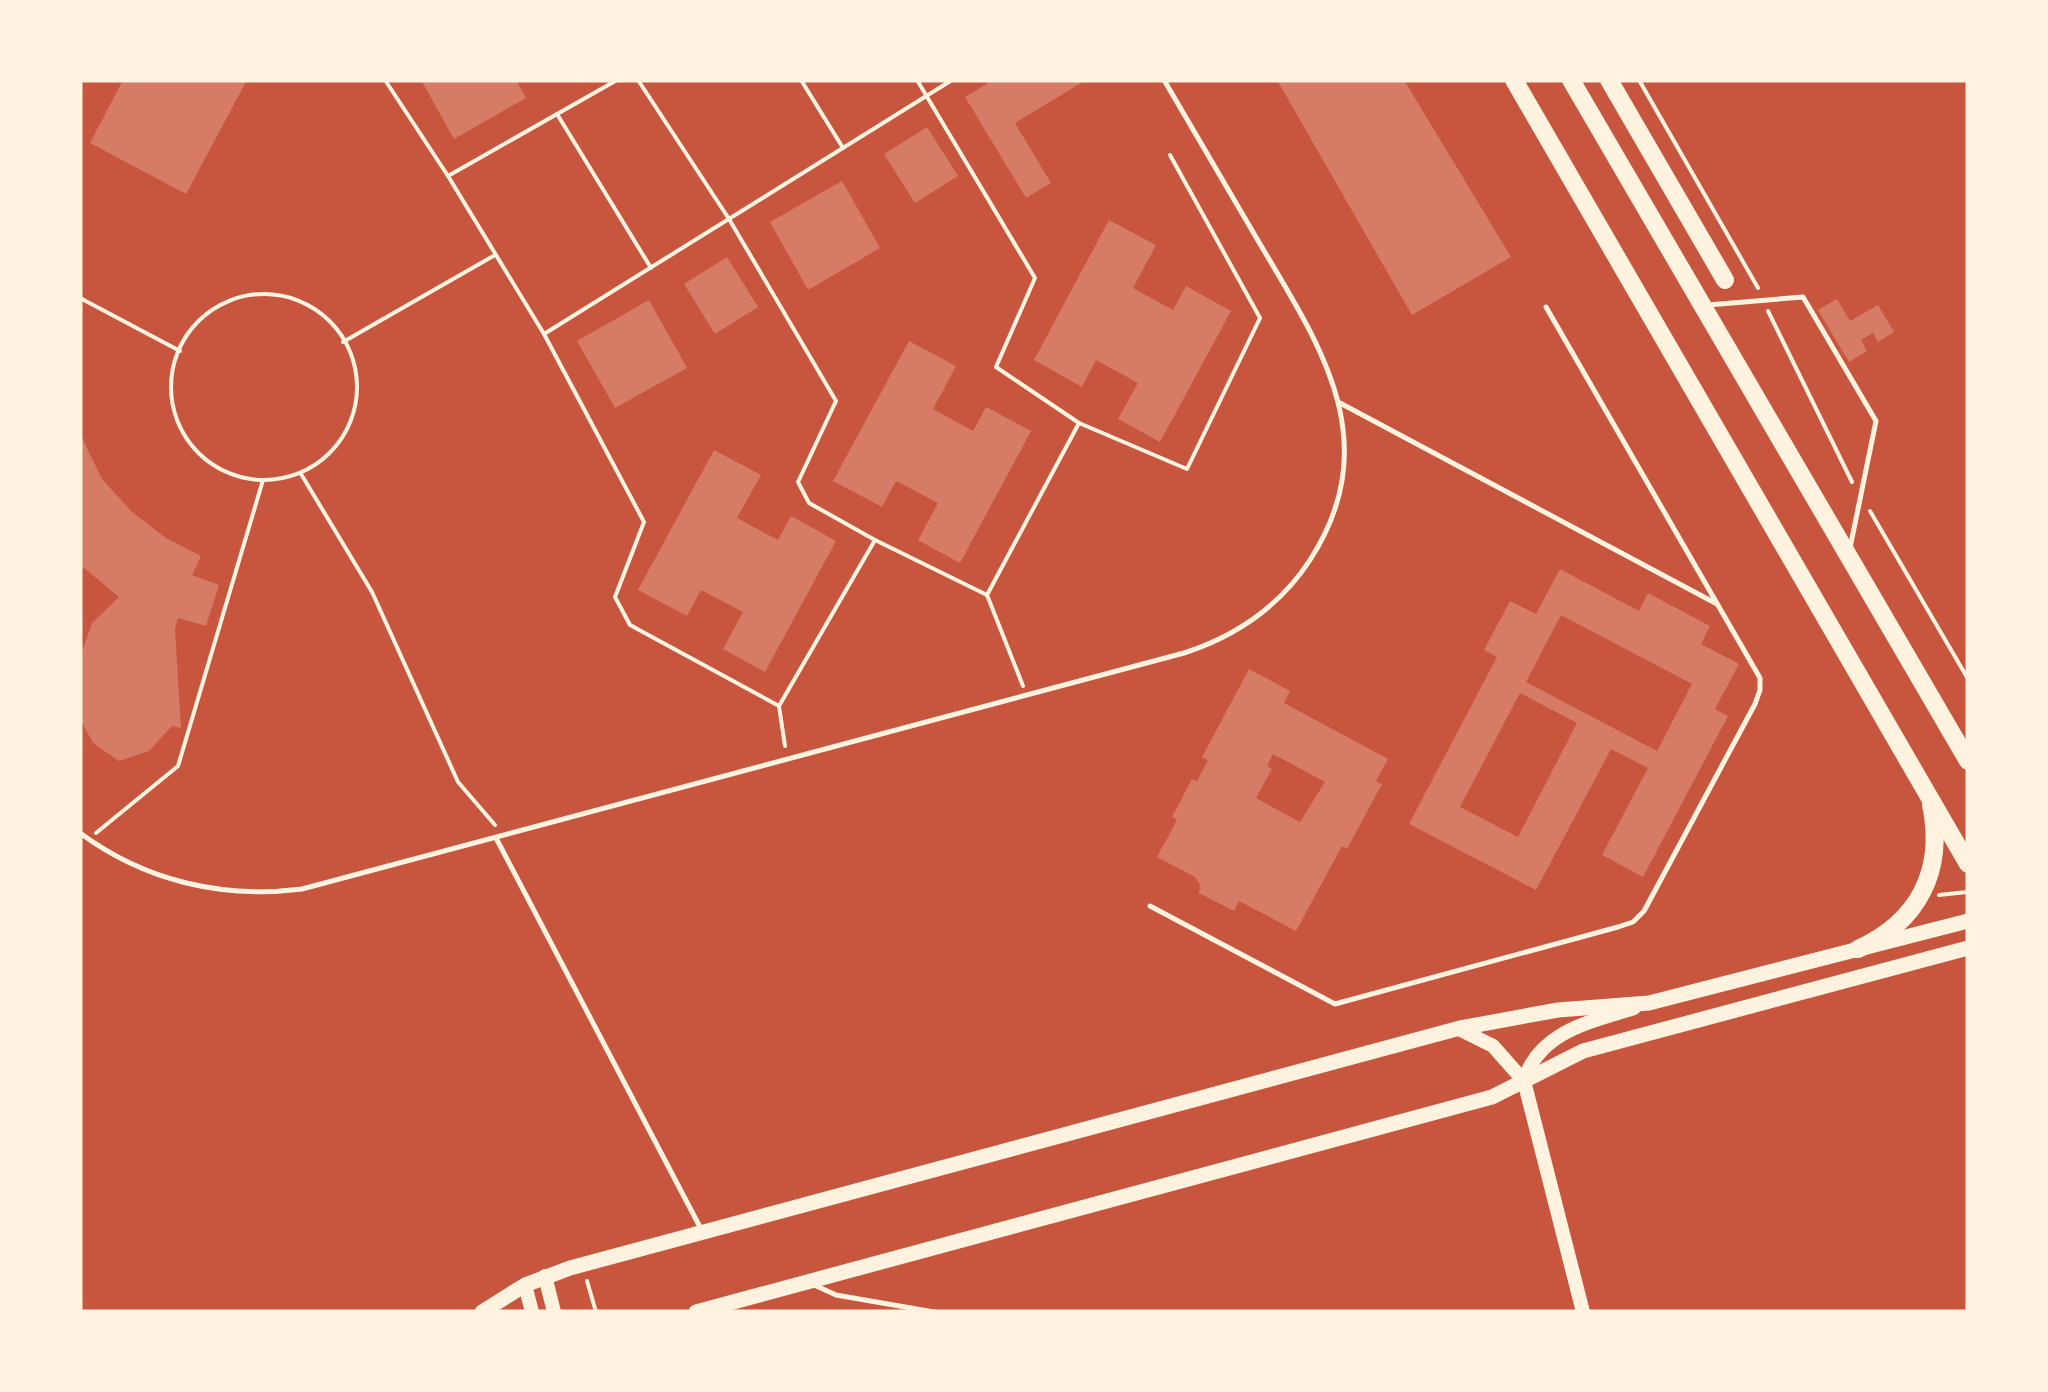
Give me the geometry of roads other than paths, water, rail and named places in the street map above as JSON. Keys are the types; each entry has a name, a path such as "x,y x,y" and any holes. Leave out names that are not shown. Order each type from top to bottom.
{"main road":[{"path":"1514,80 1968,864"},
{"path":"1572,80 1968,761"},
{"path":"1610,80 1725,280"},
{"path":"1858,949 1894,930 1908,916 1924,888 1934,829 1927,790"},
{"path":"482,1312 544,1276 1458,1029 1558,1010 1649,1003 1968,921"},
{"path":"696,1312 1479,1101 1582,1052 1968,948"}],"street":[{"path":"1524,1081 1533,1061 1555,1037 1649,1003"},
{"path":"1458,1029 1493,1046 1524,1081 1583,1312"},
{"path":"544,1276 554,1312"},
{"path":"524,1285 532,1312"}],"lane":[{"path":"80,832 151,873 204,888 245,892 314,886 1210,644 1263,613 1296,578 1328,524 1344,458 1340,403 1320,347 1164,80"},
{"path":"1703,306 1802,296 1876,421 1848,556"},
{"path":"1150,906 1335,1004 1633,922 1653,896 1760,690 1756,667 1546,307"},
{"path":"1340,403 1720,606"},
{"path":"496,838 702,1232"},
{"path":"810,1281 836,1295 934,1312"}]}
